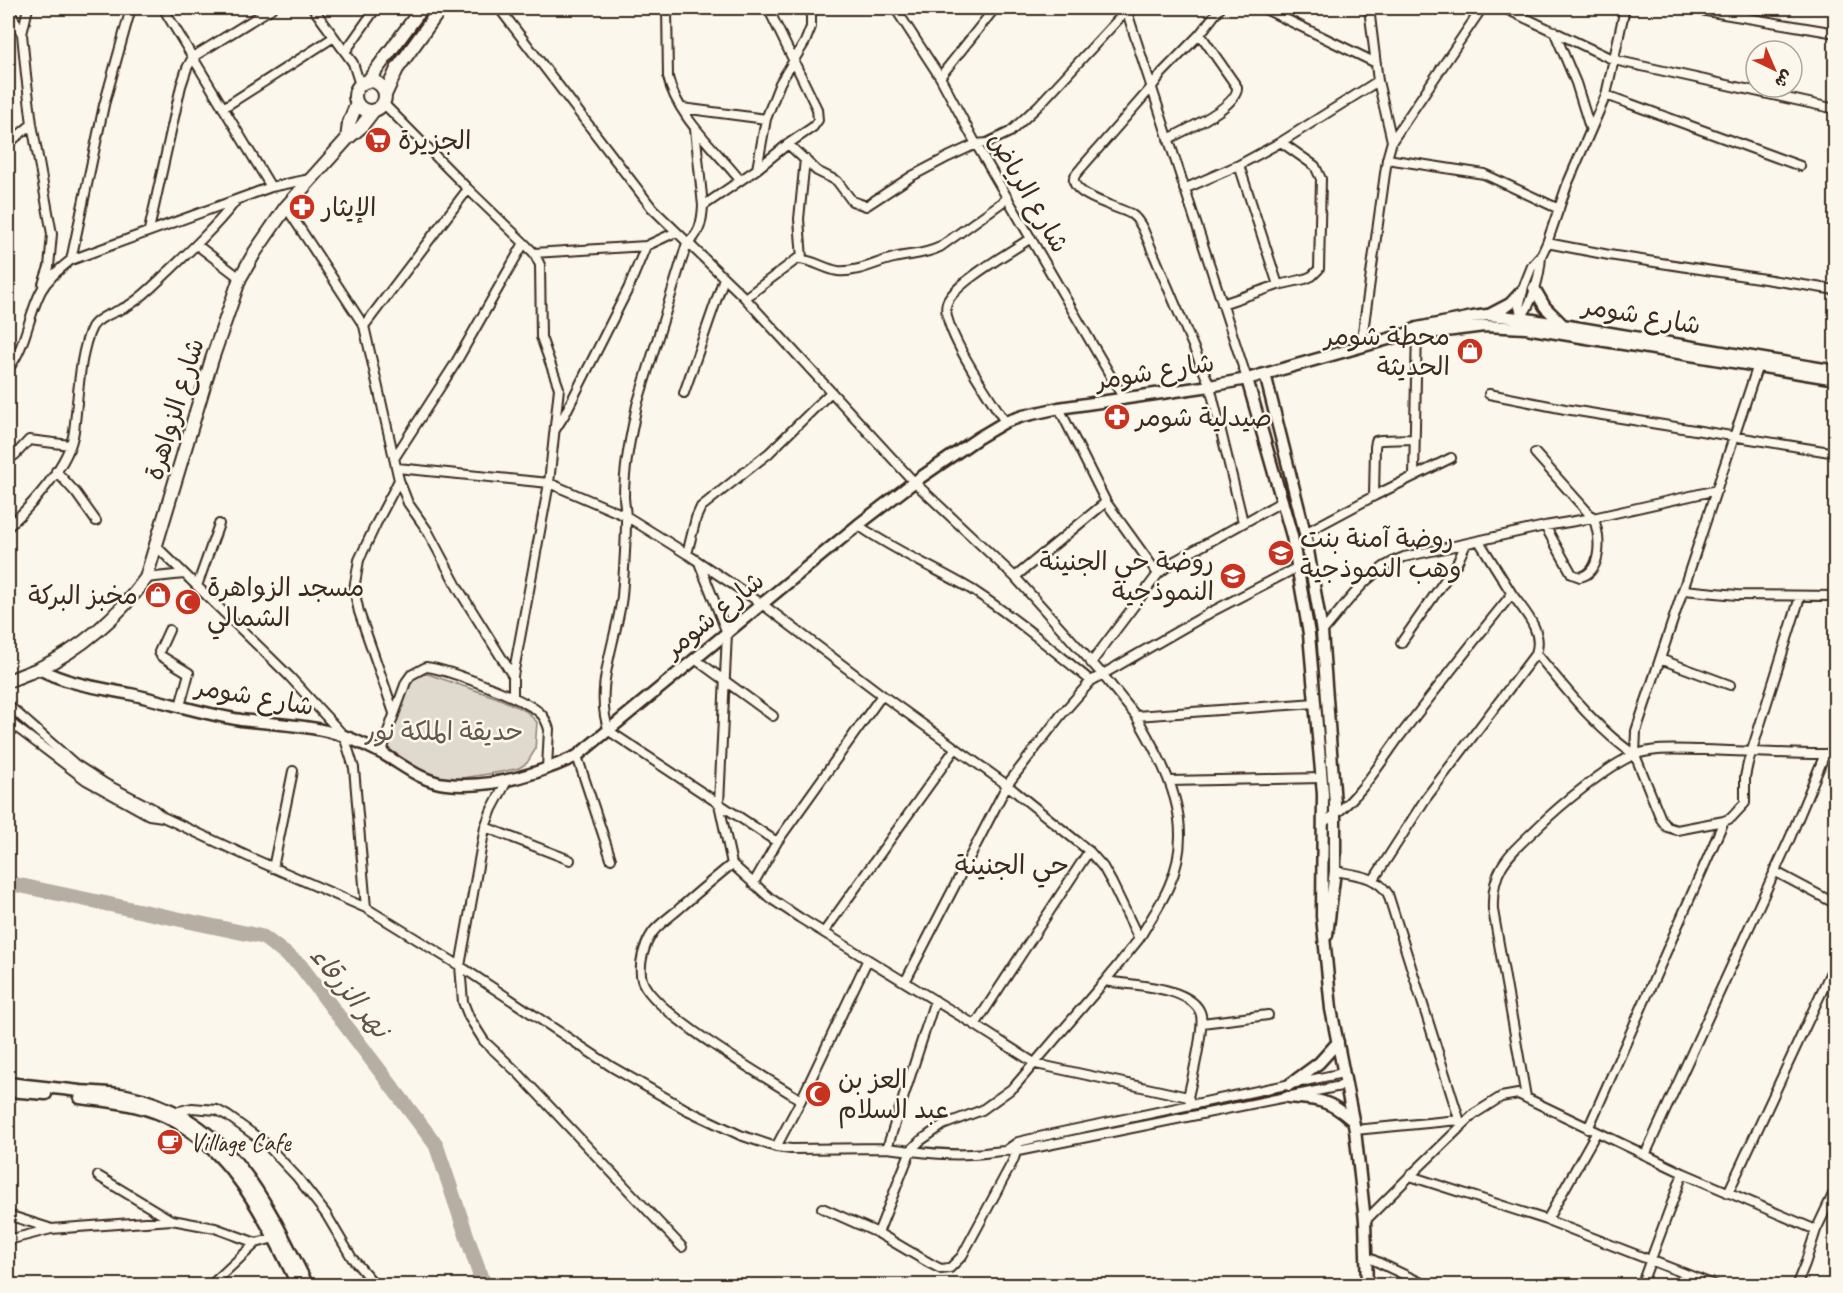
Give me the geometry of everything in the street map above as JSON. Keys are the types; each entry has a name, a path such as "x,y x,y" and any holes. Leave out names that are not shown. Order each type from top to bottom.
{"main road":[{"path":"364,83 379,84 381,102 366,110 357,103 355,93 422,8"},
{"name":"شارع الزواهرة","path":"8,681 68,651 91,634 128,602 146,578 212,359 240,278 286,207 347,140 362,127 381,102 397,69 441,8"},
{"name":"شارع الزواهرة","path":"347,140 349,123 357,103"},
{"path":"1534,288 1542,303 1561,323"},
{"path":"1487,315 1510,304 1522,291"},
{"name":"شارع شومر","path":"34,670 79,686 130,694 227,718 326,731 344,736 382,753 425,779 437,783 468,784 508,779 547,768 577,756 858,525 978,438 1005,422 1023,416 1059,408 1248,379 1361,346 1487,315 1757,368 1836,379"},
{"name":"شارع شومر","path":"1414,332 1473,327 1508,327 1524,323 1561,323 1836,371"},
{"path":"1265,374 1305,533 1322,632 1335,815 1335,871 1325,948"},
{"path":"1248,379 1283,501 1298,567 1309,634 1322,778 1324,822 1322,916 1331,1009 1354,1126 1365,1221 1368,1286"},
{"path":"8,670 34,670"},
{"path":"1289,1085 1319,1063 1338,1042"},
{"path":"8,1083 124,1095 176,1112 221,1144 242,1168 260,1192 308,1286"},
{"path":"8,1091 121,1103 164,1116 183,1127 223,1159 242,1185 274,1238 298,1286"},
{"path":"1288,1097 1326,1101 1336,1106 1354,1126"}],"street":[{"path":"8,8 22,34"},
{"path":"8,369 17,355 41,291 48,267 52,234 32,124 22,34 28,8"},
{"path":"71,260 104,105 131,8"},
{"path":"163,8 271,188"},
{"path":"149,230 187,68 194,57 272,8"},
{"path":"313,8 364,83"},
{"path":"345,52 376,8"},
{"path":"499,8 637,189 676,232 745,298 915,482 1015,577 1102,674 1136,716 1170,781 1179,814 1180,848 1170,885 1138,939 1106,981 1014,1087 981,1110 944,1125 911,1150 878,1233"},
{"path":"667,8 670,88 695,129 740,180"},
{"path":"703,206 813,127 819,118 817,109 768,8"},
{"path":"757,169 766,119 780,83 805,42 811,27 811,8"},
{"name":"شارع الرياض","path":"894,8 940,76 976,144 1124,399"},
{"path":"940,76 995,8"},
{"path":"1220,8 1200,34 1162,73 1082,166 1074,180 1081,192 1131,214 1139,221 1210,386 1243,522"},
{"path":"1263,8 1376,63"},
{"path":"1369,8 1378,81 1392,141"},
{"path":"1361,346 1387,159 1392,141 1482,8"},
{"path":"1508,8 1614,60 1836,110"},
{"path":"1524,323 1519,307 1522,291 1532,266 1547,243 1567,185 1606,95 1624,8"},
{"path":"1688,8 1836,33"},
{"path":"788,144 817,171 837,181 852,201 866,206 912,176 976,144 998,139 1020,125 1126,9"},
{"path":"1126,9 1248,379"},
{"path":"1554,31 1576,82 1590,128"},
{"path":"1168,139 1211,116 1237,95 1237,87 1200,34"},
{"path":"223,108 334,37"},
{"path":"1184,189 1239,165 1281,142 1378,81"},
{"path":"1606,95 1800,166"},
{"path":"381,102 534,253 540,265 541,337 558,379 559,388 549,483 513,676 513,697"},
{"path":"682,108 766,119"},
{"path":"8,144 32,124"},
{"path":"695,129 703,206 702,219 698,232 687,243 638,405 625,482 626,516 622,598 603,704 609,731 777,842"},
{"path":"1222,304 1278,285 1305,279 1319,269 1321,179 1315,166 1281,142"},
{"path":"802,259 799,219 805,159"},
{"path":"1387,159 1484,174 1559,208"},
{"path":"1239,165 1278,285"},
{"path":"41,291 52,276 71,260 149,230 236,202 271,188 312,178"},
{"path":"364,326 468,189"},
{"path":"745,298 794,261 802,259 829,269 846,271 899,257 923,254 940,247 1008,198"},
{"path":"8,527 25,510 56,471 70,445 74,433 83,359 91,329 101,318 122,310 134,302 197,245 236,202"},
{"path":"286,207 364,326 399,480 408,503 427,530 459,590 513,676"},
{"path":"534,253 646,246 676,232"},
{"path":"1005,422 955,340 948,322 947,302 961,285 1031,238"},
{"path":"395,457 455,363 524,243"},
{"path":"1547,243 1609,255 1836,290"},
{"path":"197,245 240,278"},
{"path":"553,433 565,414 628,289 646,246"},
{"path":"1524,323 1541,255"},
{"path":"684,393 724,278"},
{"path":"1414,332 1414,476"},
{"path":"1757,368 1636,731 1635,755 1661,819 1667,827 1677,830 1724,821 1736,814 1745,803 1745,777 1751,752 1800,597"},
{"path":"687,554 701,507 774,448 831,392"},
{"path":"1490,394 1564,409 1836,453"},
{"path":"1059,408 1106,502 1158,574"},
{"path":"1374,496 1376,441 1413,439"},
{"path":"8,459 29,440 70,445"},
{"path":"1535,453 1593,518 1598,531 1598,548 1593,567 1584,577 1575,576 1569,570 1545,526"},
{"path":"1305,533 1451,458"},
{"path":"397,468 549,483 626,516 687,554 762,604 955,749 1007,785 1089,851 1097,859 1112,884 1138,939"},
{"path":"56,471 76,493 96,521"},
{"path":"394,713 362,622 354,589 359,560 399,480"},
{"path":"1322,632 1373,574 1384,565 1404,557 1717,490"},
{"path":"1091,663 1158,574 1173,562 1283,501"},
{"path":"1015,577 1106,502"},
{"path":"196,586 219,524"},
{"path":"858,525 886,544 974,591 1033,634 1091,681"},
{"path":"1374,879 1426,798 1536,653 1539,641 1536,631 1479,541"},
{"path":"1401,643 1457,563 1466,544"},
{"path":"156,546 289,676 344,736 354,768 366,908"},
{"path":"700,564 727,633 719,804 732,864 783,907 1036,1064 1188,1097"},
{"path":"905,982 1007,785 1061,715 1091,681 1223,606 1298,567"},
{"path":"146,578 184,574"},
{"path":"1684,590 1737,595 1836,597"},
{"path":"1324,822 1335,815 1373,773 1483,628 1512,594"},
{"path":"169,630 159,652 161,656 189,673 180,706"},
{"path":"1536,653 1585,712 1619,744 1635,755"},
{"path":"695,659 773,716"},
{"path":"1660,659 1730,685"},
{"path":"382,753 408,678 426,667 513,697 539,711 547,723 550,736 547,768"},
{"path":"753,884 777,842 882,695"},
{"path":"1136,716 1316,703"},
{"path":"8,705 75,764 152,808 163,817 366,908 460,966 612,1067 687,1110 740,1135 776,1147 806,1150 887,1148 973,1154 1196,1116 1346,1085"},
{"path":"8,721 86,780 149,815 163,817"},
{"path":"824,932 955,749"},
{"path":"1526,1097 1493,910 1494,881 1512,852 1542,823 1613,767 1635,755 1671,750 1836,753"},
{"path":"1645,1155 1825,754"},
{"path":"577,756 611,859"},
{"path":"273,868 293,771"},
{"path":"1170,781 1322,778"},
{"path":"508,779 492,809 486,827 460,966 463,1002 469,1017 484,1041 519,1074 682,1247"},
{"path":"1588,1129 1724,821"},
{"path":"486,827 570,860"},
{"path":"975,1025 1089,851"},
{"path":"732,864 653,933 643,954 642,982 669,1012 706,1040 801,1100"},
{"path":"1335,871 1374,879 1383,885 1388,894 1460,1123"},
{"path":"1774,871 1836,904"},
{"path":"776,1147 801,1100 867,961"},
{"path":"1728,1193 1836,961"},
{"path":"1106,981 1175,992 1196,1006 1201,1014 1202,1023 1188,1097 1196,1116"},
{"path":"887,1148 935,1000"},
{"path":"1202,1023 1268,1015"},
{"path":"822,1208 878,1233 941,1269 950,1268 962,1256 1018,1147 1343,1073"},
{"path":"1365,1221 1460,1123 1501,1097 1518,1094 1683,1173 1816,1230"},
{"path":"176,1112 192,1107 217,1110 264,1142 297,1177 326,1215 352,1258 376,1286"},
{"path":"1354,1126 1460,1123"},
{"path":"1547,1220 1596,1133"},
{"path":"1641,1286 1683,1173"},
{"path":"98,1176 172,1220"},
{"path":"1410,1176 1547,1220 1717,1286"},
{"path":"1796,1286 1816,1230 1836,1188"},
{"path":"8,1215 51,1229"},
{"path":"8,1240 51,1229 172,1220 215,1228 255,1243"},
{"path":"210,1286 255,1243 274,1238"},
{"path":"1367,1257 1428,1286"}],"green space":[{"name":"حديقة الملكة نور","path":"428,674 498,698 526,711 537,722 535,750 527,763 519,768 501,772 443,781 405,764 387,746 406,680 416,675"}],"waterway":[{"name":"نهر الزرقاء","path":"8,880 13,884 263,937 300,965 436,1145 481,1278 488,1286"}],"place":[{"name":"الجزيرة","path":"378,140"},
{"name":"الإيثار","path":"302,207"},
{"name":"محطة شومر الحديثة","path":"1470,351"},
{"name":"صيدلية شومر","path":"1117,417"},
{"name":"روضة آمنة بنت وهب النموذجية","path":"1281,553"},
{"name":"روضة حي الجنينة النموذجية","path":"1233,576"},
{"name":"مخبز البركة","path":"158,595"},
{"name":"مسجد الزواهرة الشمالي","path":"188,602"},
{"name":"العز بن عبد السلام","path":"818,1094"},
{"name":"Village Cafe","path":"170,1142"}],"district":[{"name":"حي الجنينة","path":"1012,865"}]}
